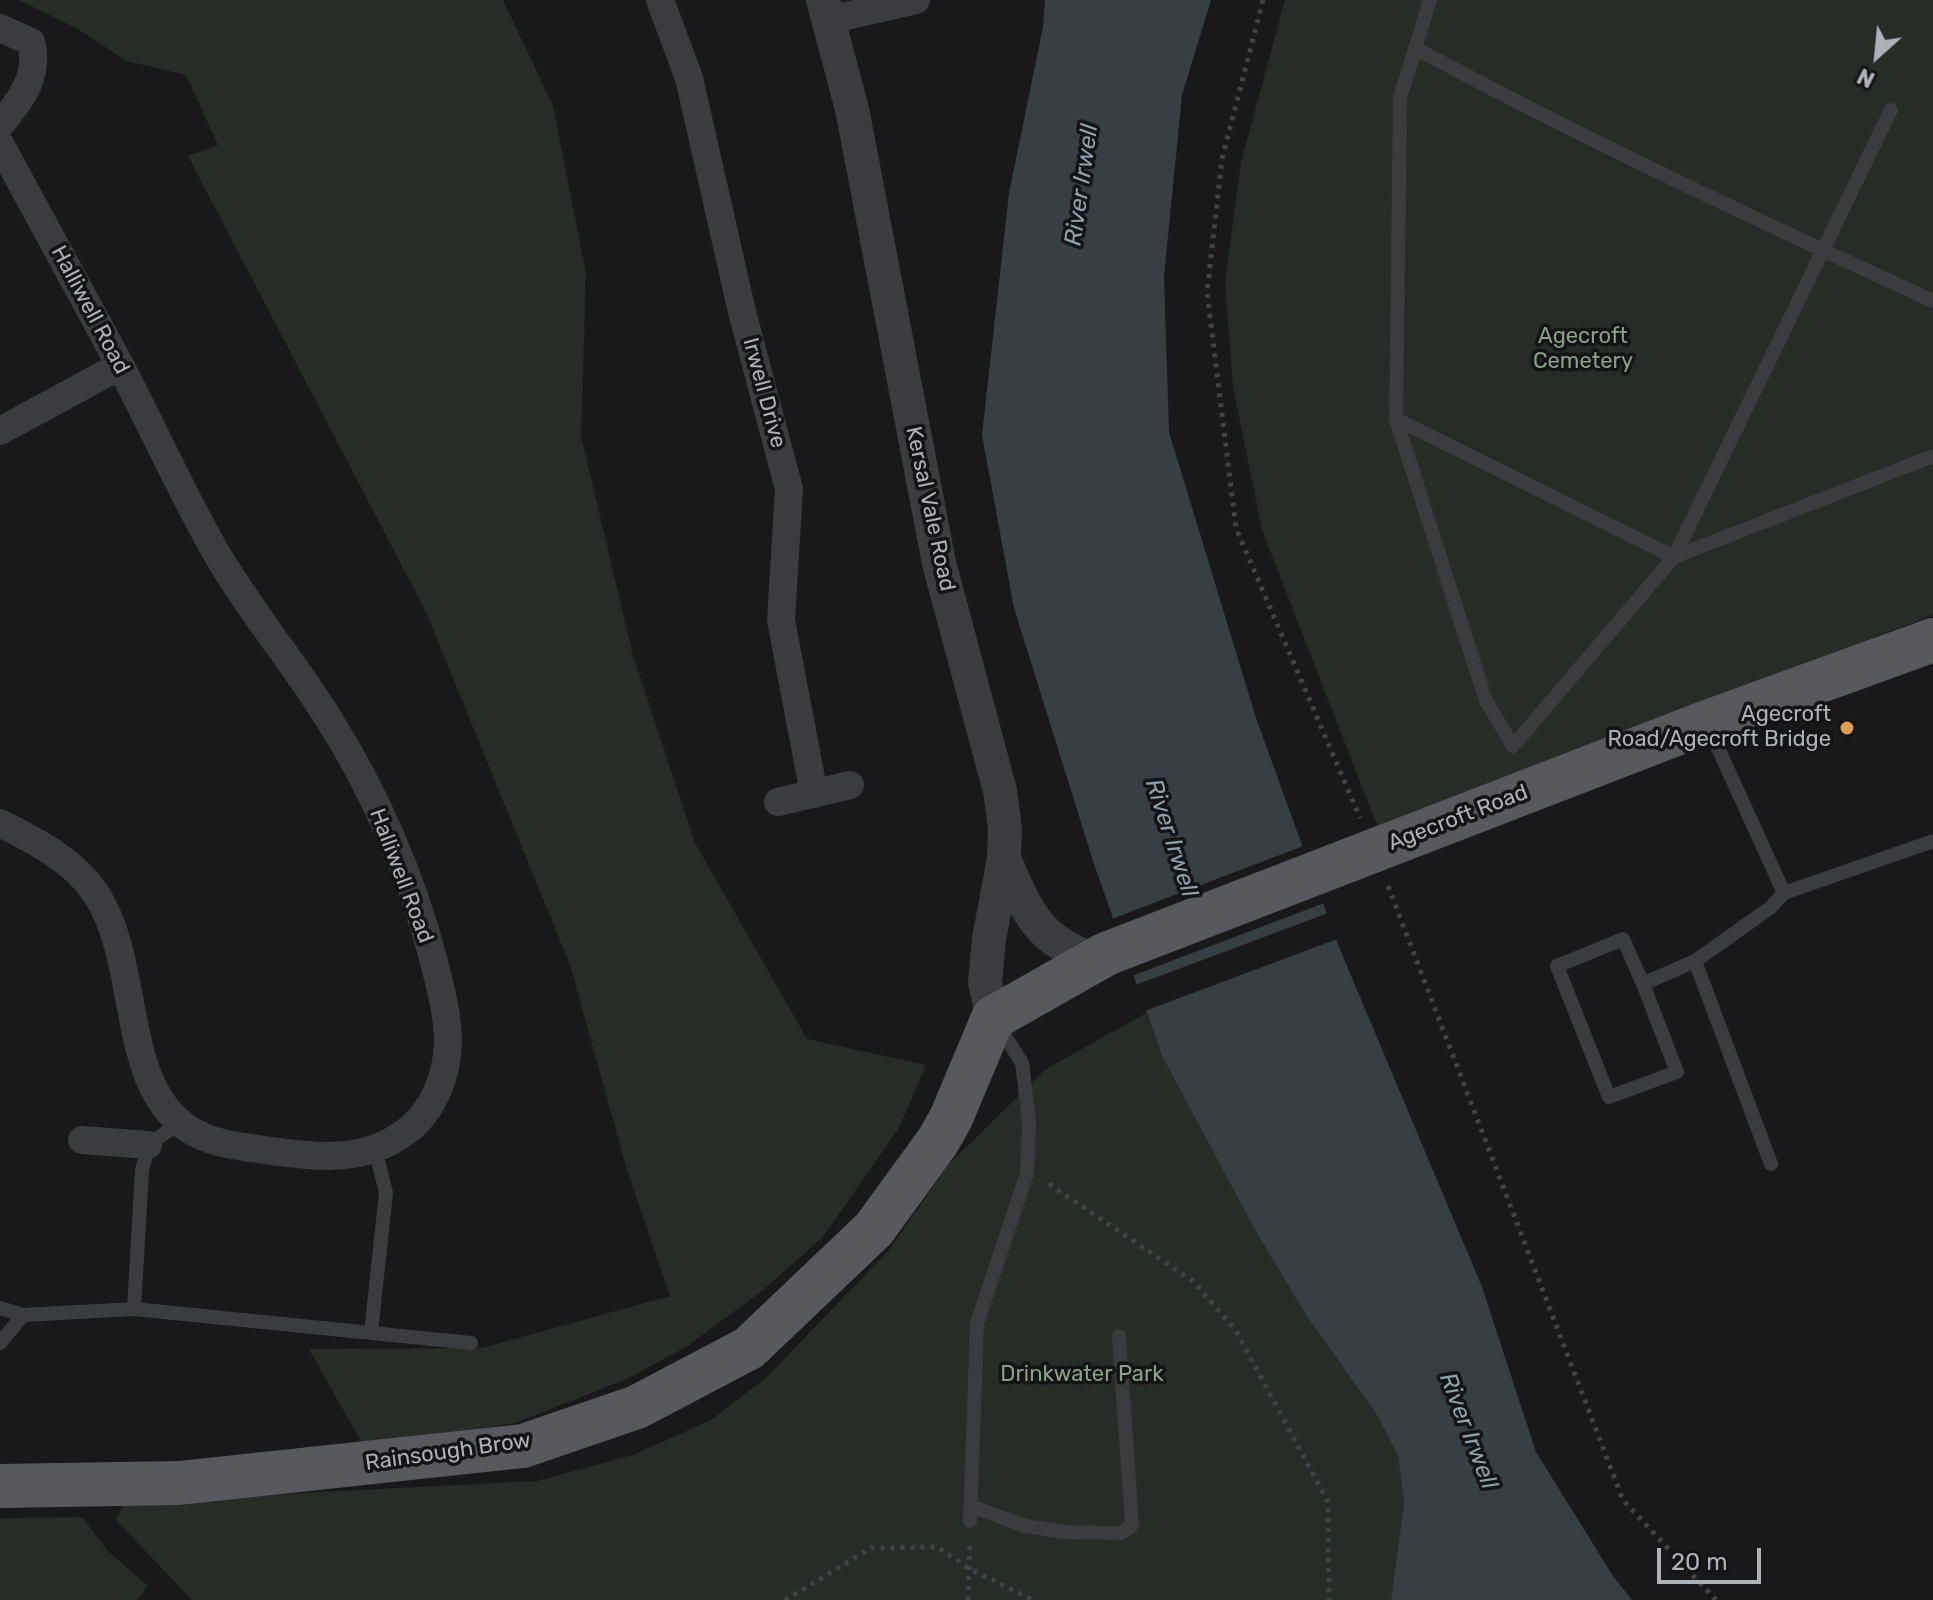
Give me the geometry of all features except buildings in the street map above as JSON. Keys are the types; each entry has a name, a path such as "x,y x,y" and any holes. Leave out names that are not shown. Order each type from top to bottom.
{"main road":[{"name":"Agecroft Road","path":"993,1018 1106,954 1707,722 1933,640"},
{"name":"Rainsough Brow","path":"0,1486 179,1483 523,1446 637,1407 749,1348 874,1229 938,1141 951,1118 993,1018"}],"street":[{"name":"Irwell Drive","path":"660,0 689,78 742,312 789,489 781,620 814,794"},
{"path":"826,10 916,0"},
{"name":"Kersal Vale Road","path":"826,10 852,109 939,563 1000,791 1005,828 1004,859 989,939 985,982 993,1018"},
{"path":"0,28 31,42 35,58 32,76 17,104 0,125"},
{"name":"Halliwell Road","path":"0,144 212,545 238,590 332,723 394,845 421,912 446,1012 448,1047 445,1067 438,1088 417,1124 396,1139 375,1148 351,1156 326,1158 211,1140 178,1124 155,1093 142,1063 122,952 102,904 83,876 62,858 0,823"},
{"path":"0,431 120,366"},
{"path":"778,802 850,785"},
{"path":"1004,859 1025,904 1039,925 1054,939 1095,961"},
{"path":"82,1140 148,1145"}],"lane":[{"path":"1430,0 1400,98 1396,419 1486,701 1513,746 1674,557 1891,110"},
{"path":"1415,48 1488,87 1933,301"},
{"path":"1396,419 1674,557 1933,456"},
{"path":"1707,722 1784,893"},
{"path":"1643,984 1695,961 1770,908 1784,893 1933,841"},
{"path":"1623,939 1643,984 1677,1072 1609,1097 1557,966 1623,939"},
{"path":"1695,961 1771,1164"},
{"path":"970,1521 977,1323 1027,1173 1029,1121 1022,1063 993,1018"},
{"path":"134,1309 142,1171 148,1145 178,1124"},
{"path":"371,1332 386,1193 375,1148"},
{"path":"0,1308 23,1315 134,1309 471,1343"},
{"path":"0,1343 23,1315"},
{"path":"971,1506 1025,1526 1065,1532 1121,1533 1132,1525 1119,1336"}],"path":[{"path":"1263,0 1222,159 1207,292 1236,528 1363,854 1623,1500 1716,1600"},
{"path":"1027,1173 1047,1182 1194,1282 1236,1331 1328,1502 1329,1600"},
{"path":"968,1600 970,1521"},
{"path":"785,1600 871,1548 937,1547 970,1569 1033,1600"}],"green space":[{"path":"19,0 503,0 553,106 586,273 581,436 633,655 695,843 807,1039 926,1065 899,1128 823,1237 762,1291 686,1347 627,1379 515,1423 364,1447 309,1349 482,1348 670,1296 627,1170 570,965 426,612 188,156 218,145 186,75 127,61 78,29"},
{"name":"Agecroft Cemetery","path":"1285,0 1933,0 1933,615 1378,828 1262,530 1233,387 1225,282 1241,162"},
{"name":"Drinkwater Park","path":"1146,1013 1162,1056 1255,1230 1306,1315 1377,1415 1398,1456 1404,1503 1391,1600 192,1600 116,1520 124,1502 537,1481 633,1455 711,1420 767,1377 889,1250 948,1165 1046,1069"},
{"path":"82,1517 108,1551 148,1586 137,1600 0,1600 0,1518"}],"water":[{"name":"River Irwell","path":"1045,0 1211,0 1182,95 1164,276 1169,432 1256,718 1339,947 1482,1287 1536,1452 1613,1576 1632,1600 1391,1600 1404,1503 1398,1456 1377,1415 1306,1315 1255,1230 1162,1056 1094,864 1014,608 982,435 1009,193 1043,27"}],"pier":[{"path":"1306,845 1327,902 1129,977 1109,920"},
{"path":"1331,912 1340,938 1142,1012 1133,986"}],"place":[{"name":"Agecroft Road/Agecroft Bridge","path":"1847,728"}]}
